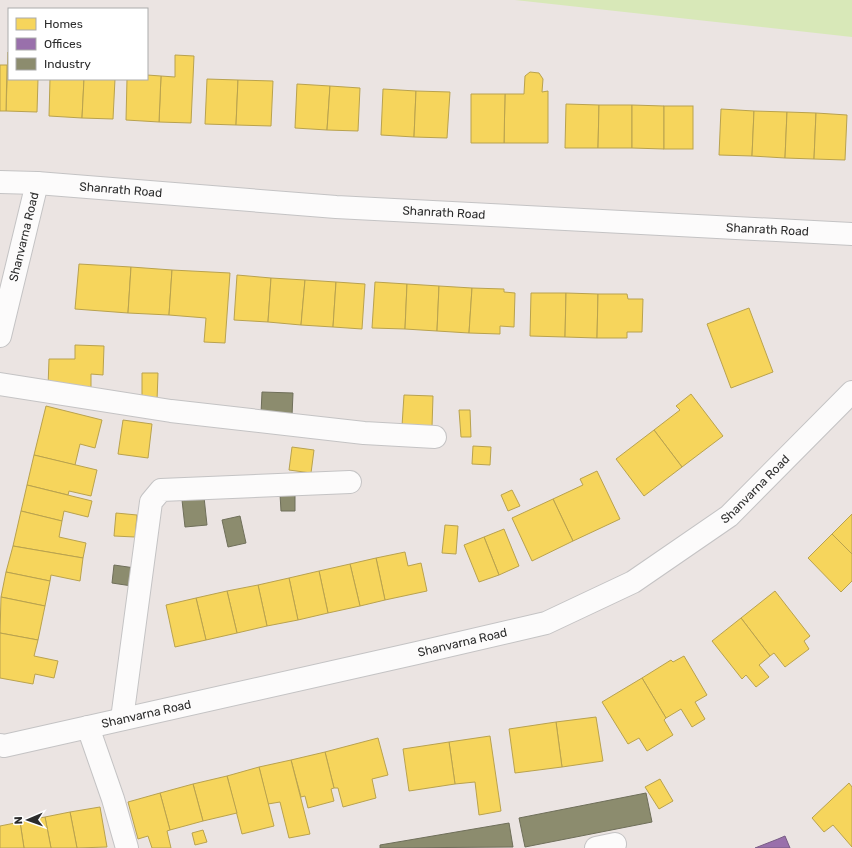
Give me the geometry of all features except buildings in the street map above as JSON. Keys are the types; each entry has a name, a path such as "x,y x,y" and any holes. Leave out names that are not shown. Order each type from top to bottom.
{"street":[{"name":"Shanrath Road","path":"0,182 37,183 336,208 852,234"},
{"name":"Shanvarna Road","path":"0,336 37,183"},
{"path":"0,384 171,411 364,433 435,437"},
{"name":"Shanvarna Road","path":"0,745 4,746 417,654 546,623 633,582 729,516 852,392"},
{"path":"122,719 150,502 161,490 350,482"},
{"path":"88,727 113,799 127,848"}],"green space":[{"path":"515,0 852,0 852,37"}]}
